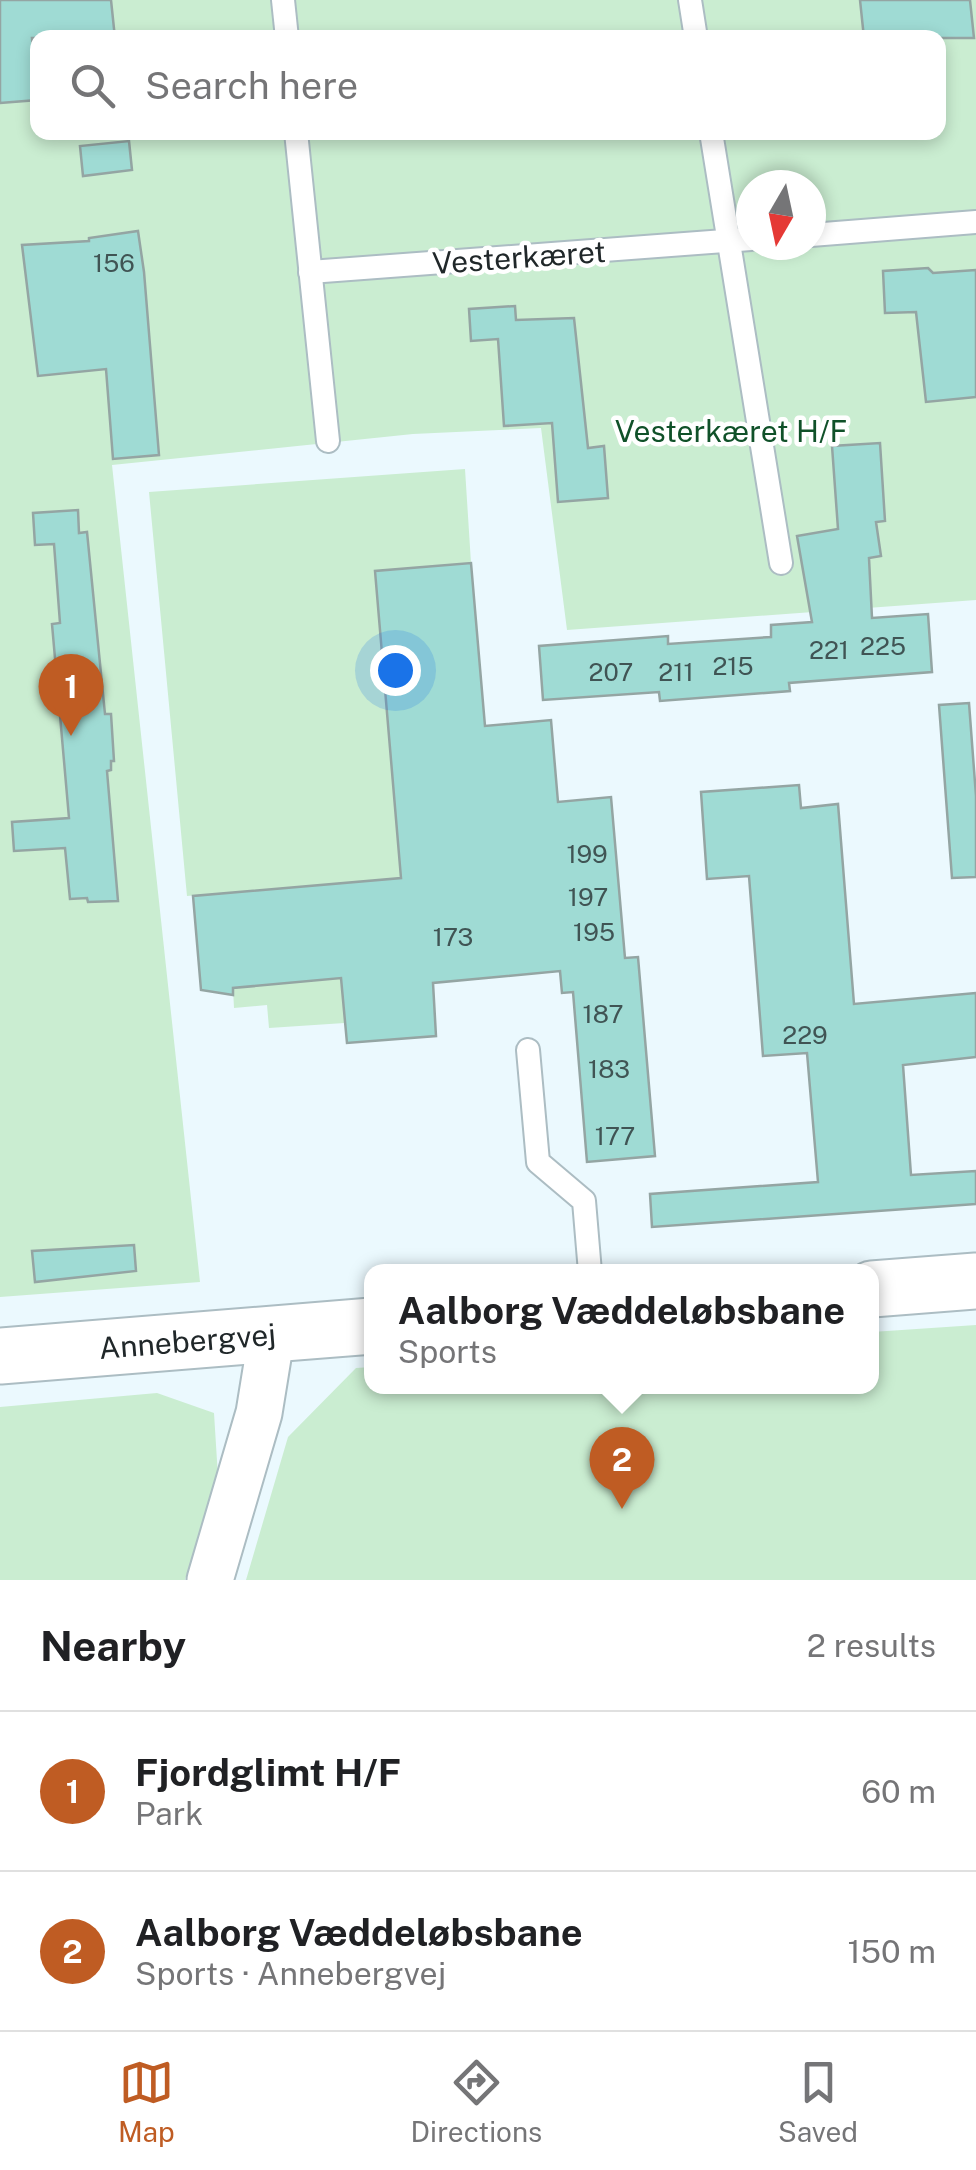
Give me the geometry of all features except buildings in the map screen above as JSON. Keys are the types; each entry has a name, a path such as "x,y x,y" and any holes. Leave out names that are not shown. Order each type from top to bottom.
{"street":[{"path":"879,1289 976,1282"},
{"name":"Annebergvej","path":"0,1356 364,1327"},
{"path":"210,1580 259,1413 272,1333"}],"lane":[{"path":"283,0 286,30"},
{"path":"690,0 695,30"},
{"path":"297,140 328,441"},
{"path":"713,140 736,225"},
{"path":"826,233 976,222"},
{"name":"Vesterkæret","path":"310,272 736,240"},
{"path":"743,260 781,564"},
{"path":"528,1050 538,1162 584,1201 589,1264"}],"green space":[{"name":"Vesterkæret H/F","path":"0,0 976,0 976,600 567,630 541,428 413,434 112,465 200,1282 0,1297"},
{"path":"465,469 471,563 375,571 401,878 187,896 149,492"},
{"path":"404,973 433,983 435,1017 269,1028 267,1005 234,1008 233,988"},
{"path":"976,1325 976,1580 246,1580 288,1437 356,1368 364,1368 364,1394 879,1394 879,1332"},
{"path":"157,1393 214,1413 218,1477 185,1580 0,1580 0,1407"}],"place":[{"name":"Fjordglimt H/F","path":"71,736"},
{"name":"Aalborg Væddeløbsbane","path":"622,1509"}]}
